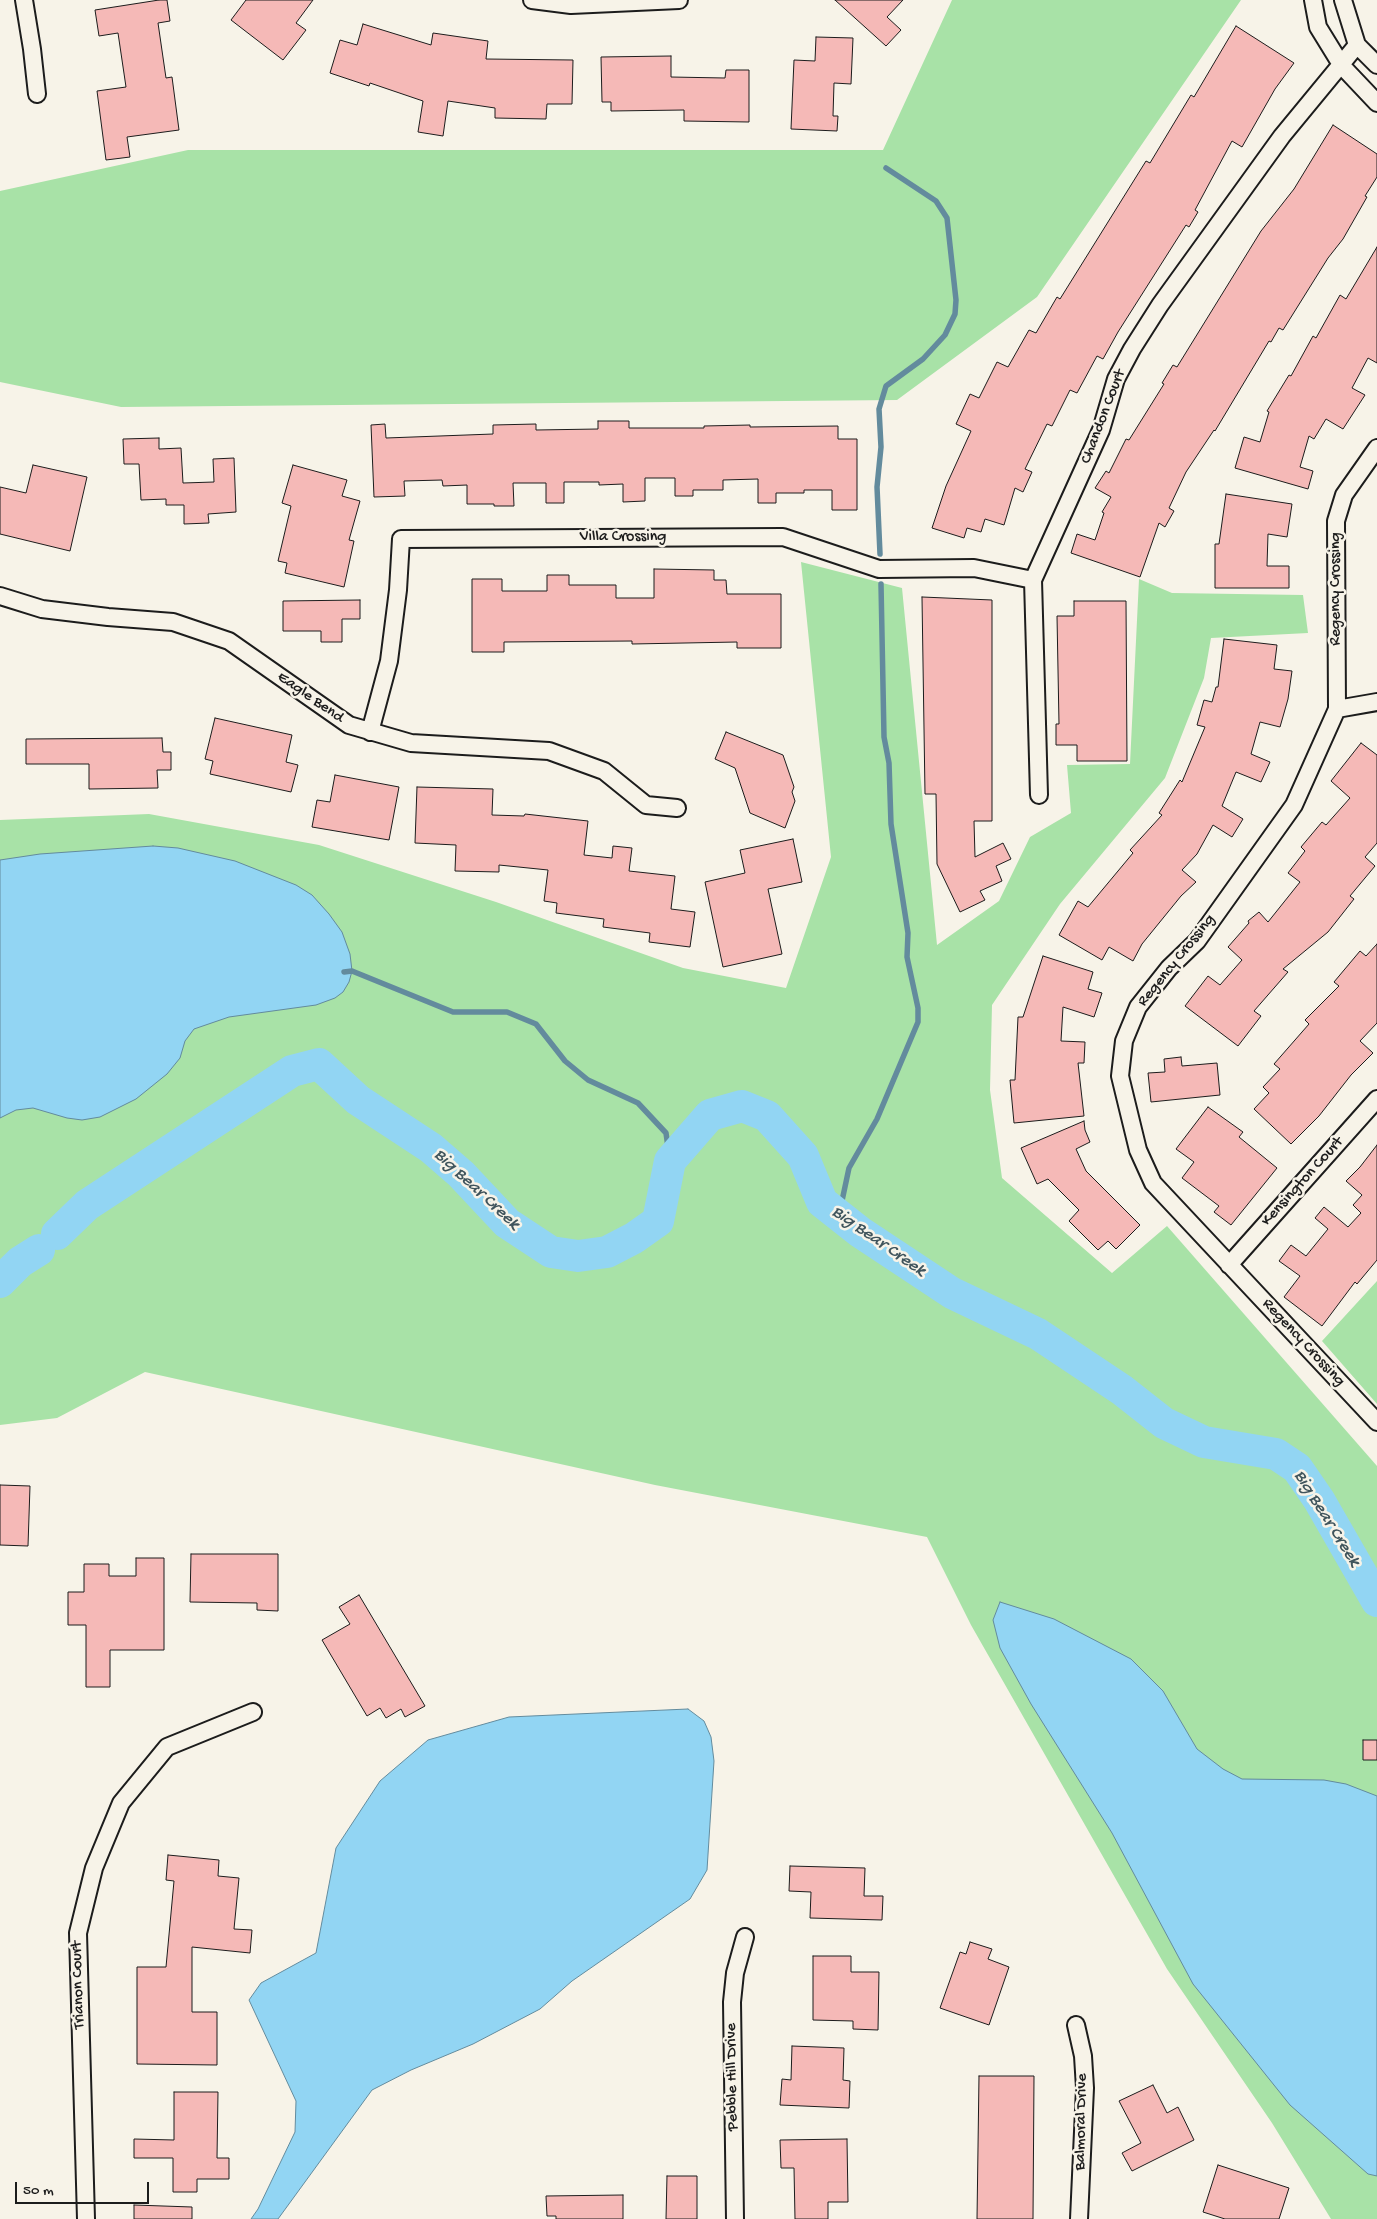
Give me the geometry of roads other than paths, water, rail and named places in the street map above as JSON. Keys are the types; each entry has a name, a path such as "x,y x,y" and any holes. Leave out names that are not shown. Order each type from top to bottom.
{"street":[{"path":"24,0 37,94"},
{"path":"532,0 571,5 679,0"},
{"path":"1313,0 1318,27 1342,66 1377,103"},
{"path":"1343,0 1358,45 1377,65"},
{"name":"Chandon Court","path":"1039,796 1033,580 1101,430 1116,379 1132,349 1160,305 1282,136 1358,45"},
{"name":"Regency Crossing","path":"1377,448 1344,495 1336,521 1338,709 1294,805 1196,941 1169,968 1138,1007 1124,1041 1120,1076 1138,1150 1153,1183 1377,1422"},
{"name":"Villa Crossing","path":"370,732 389,661 398,590 401,539 783,537 879,569 974,568 1033,580"},
{"name":"Eagle Bend","path":"0,596 42,609 173,622 228,641 349,725 411,743 549,751 604,771 646,805 677,808"},
{"path":"1338,709 1377,702"},
{"name":"Kensington Court","path":"1229,1265 1377,1098"},
{"name":"Trianon Court","path":"86,2219 78,1933 94,1868 121,1803 167,1747 253,1712"},
{"name":"Pebble Hill Drive","path":"734,2219 732,2002 735,1973 745,1937"},
{"name":"Balmoral Drive","path":"1076,2025 1083,2056 1085,2088 1079,2219"}],"water":[{"path":"153,846 178,848 235,861 296,885 312,895 342,932 350,954 352,971 349,982 343,992 335,998 316,1005 229,1017 194,1029 185,1041 180,1058 167,1074 136,1099 100,1117 82,1120 67,1118 33,1108 16,1110 0,1118 0,860 40,854"},
{"path":"1000,1602 1054,1619 1131,1659 1163,1691 1197,1749 1223,1769 1242,1779 1324,1780 1346,1784 1377,1796 1377,2176 1368,2174 1290,2105 1193,1984 1112,1833 1031,1704 1000,1648 993,1620"},
{"path":"688,1709 704,1721 711,1737 714,1761 707,1870 690,1899 572,1981 540,2009 473,2044 411,2070 372,2090 278,2219 251,2219 258,2209 295,2132 296,2101 249,2000 261,1983 316,1953 336,1848 380,1781 428,1740 509,1717"}],"waterway":[{"path":"880,554 877,487 881,447 879,409 886,386 923,359 945,335 955,314 956,300 947,218 936,201 886,168"},
{"path":"839,1215 849,1168 877,1119 918,1022 918,1008 907,957 908,933 891,824 889,763 884,737 881,584"},
{"path":"344,972 352,971 453,1012 507,1012 536,1024 565,1061 588,1080 638,1103 666,1133 670,1161"},
{"name":"Big Bear Creek","path":"57,1234 87,1205 292,1071 319,1064 358,1100 431,1148 461,1174 507,1223 551,1252 578,1256 607,1252 634,1238 658,1221 670,1161 710,1115 742,1106 767,1116 803,1156 822,1202 860,1232 952,1293 1038,1334 1122,1390 1164,1423 1204,1442 1276,1454 1297,1468 1319,1500 1377,1601"},
{"name":"Big Bear Creek","path":"0,1282 20,1262 39,1250"}]}
